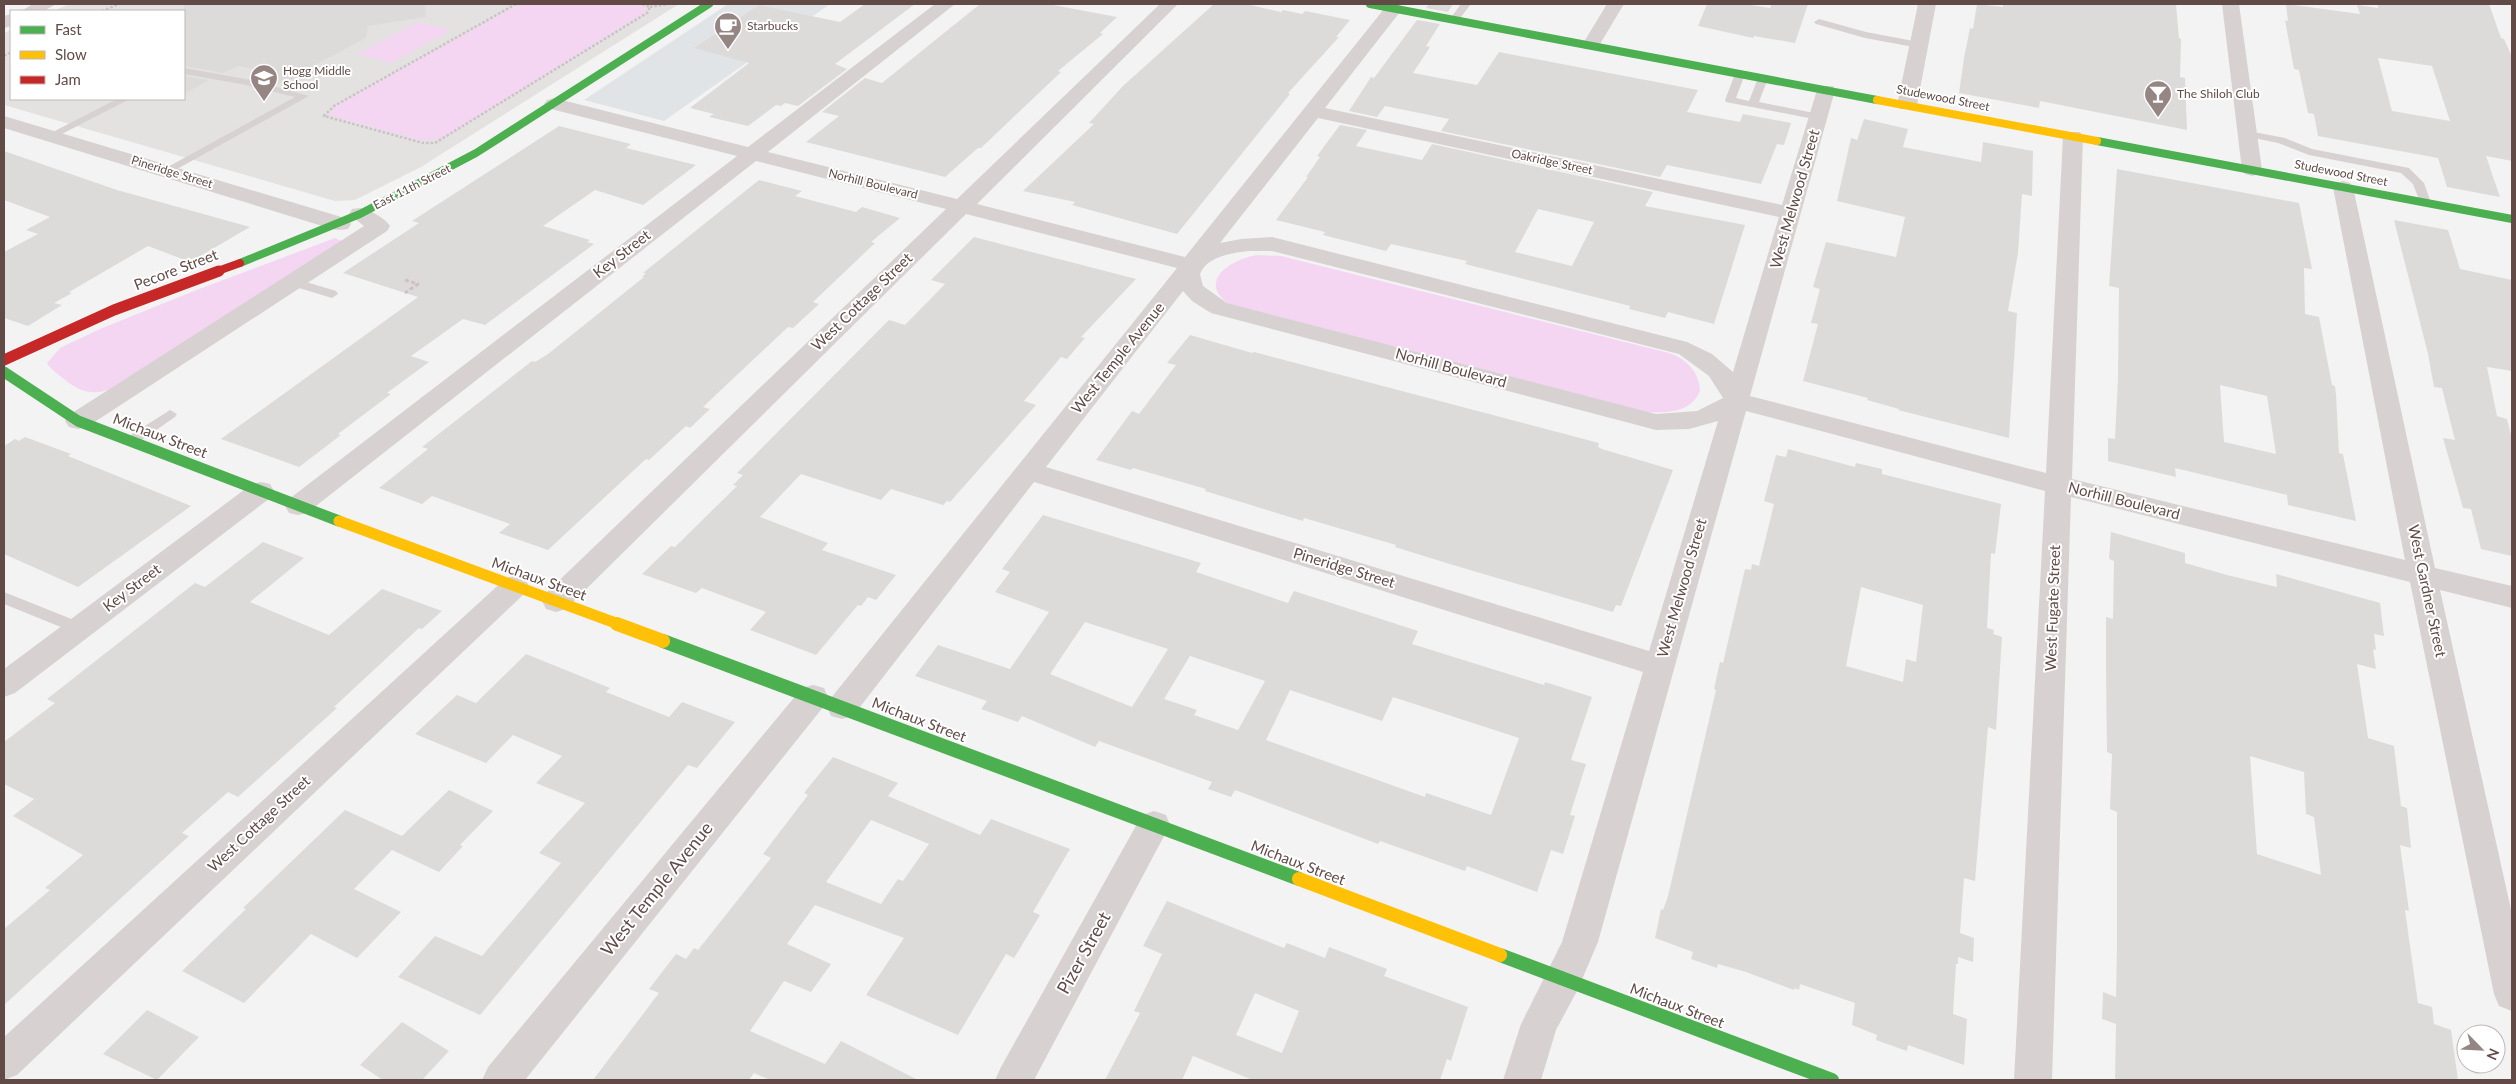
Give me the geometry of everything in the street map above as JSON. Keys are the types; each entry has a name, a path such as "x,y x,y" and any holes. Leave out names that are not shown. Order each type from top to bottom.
{"street":[{"path":"32,10 47,4"},
{"name":"East 11th Street","path":"78,421 379,226 360,214 476,153 709,4"},
{"name":"Key Street","path":"298,506 946,4"},
{"name":"West Cottage Street","path":"556,601 1170,4"},
{"name":"Studewood Street","path":"1370,4 2512,219"},
{"path":"1592,46 1615,4"},
{"path":"1907,105 1927,4"},
{"path":"2230,4 2252,170"},
{"name":"West Temple Avenue","path":"501,1080 1028,471 1192,266 1394,8"},
{"name":"West Melwood Street","path":"1522,1080 1539,1024 1564,979 1580,942 1826,90"},
{"name":"Norhill Boulevard","path":"554,104 1192,266 1188,279 1191,288 1207,303 1219,308 1656,422 1694,421 1710,417 1737,401 2058,485 2512,597"},
{"name":"Oakridge Street","path":"1312,111 1791,213"},
{"name":"Pineridge Street","path":"4,122 340,224"},
{"name":"West Fugate Street","path":"2033,1080 2073,136"},
{"name":"West Gardner Street","path":"2343,187 2512,994"},
{"name":"Pecore Street","path":"4,360 114,310 340,224 360,214"},
{"path":"1192,266 1210,254 1229,248 1258,244 1282,247 1687,349 1716,366 1726,377 1737,401"},
{"name":"Michaux Street","path":"4,372 78,421 298,506 827,702 1832,1080"},
{"name":"Pineridge Street","path":"1028,471 1660,666"},
{"name":"Key Street","path":"5,681 261,491"},
{"name":"West Cottage Street","path":"4,1062 515,586"},
{"name":"Pizer Street","path":"1014,1080 1154,825"}],"lane":[{"path":"1454,20 1466,4"},
{"path":"1819,22 1865,35 1919,45"},
{"path":"168,171 304,96 233,77 219,77 197,71 185,72"},
{"path":"1740,74 1730,100 1819,118"},
{"path":"1753,104 1763,78"},
{"path":"50,136 123,100"},
{"path":"2248,134 2281,140 2309,152 2405,170 2418,183 2425,203"},
{"path":"293,282 332,294"},
{"path":"131,441 170,414"},
{"path":"4,598 78,628"}],"path":[{"path":"104,10 119,4"},
{"path":"516,4 334,106 324,116 423,143 436,143 647,13 650,7"},
{"path":"642,4 650,7 667,4"},
{"path":"405,280 418,284 405,293"}],"shaded area":[{"name":"Hogg Middle School","path":"70,4 679,4 421,167 355,200 335,201 4,105 4,33 10,30 10,100 185,100 185,10 55,10"},
{"path":"520,4 633,4 647,8 645,12 442,138 421,140 329,115 335,107"},
{"path":"728,4 830,4 664,121 584,100"},
{"path":"418,22 451,30 391,63 358,54"},
{"path":"335,238 344,242 118,387 96,392 84,391 71,384 47,363 60,348 100,329"},
{"path":"1257,255 1281,256 1669,353 1691,367 1697,378 1700,391 1691,404 1684,408 1670,412 1646,412 1229,304 1220,295 1216,287 1217,279 1221,272 1237,261"}],"building":[{"path":"184,4 425,4 426,17 368,26 366,38 315,65 341,73 286,80 277,85 269,83 273,73 238,66 223,73 185,66"},
{"path":"865,4 915,4 835,64 847,69 798,106 785,103 781,106 776,105 748,126 709,117 714,114 690,108 749,63 694,48 759,5 840,22"},
{"path":"980,4 1048,4 1117,17 1100,33 1103,34 1058,71 1061,72 981,148 978,148 945,177 806,142 839,116 822,112 865,78 882,83"},
{"path":"1214,4 1246,4 1281,12 1283,10 1302,14 1305,11 1350,20 1336,37 1339,37 1288,93 1290,94 1177,234 1072,205 1075,202 1023,191 1094,124 1089,123 1123,86"},
{"path":"1429,4 1453,4 1448,12 1426,8"},
{"path":"1707,4 1744,4 1770,8 1772,4 1808,4 1795,43 1754,36 1753,38 1698,26"},
{"path":"1977,4 2003,7 2003,4 2176,4 2179,38 2181,39 2180,77 2185,78 2187,130 2040,101 2039,108 1959,93 1970,28 1973,29"},
{"path":"2286,4 2360,14 2357,5 2378,8 2378,4 2489,4 2501,38 2504,39 2512,57 2512,161 2486,156 2500,197 2447,187 2438,158 2318,136 2314,114 2308,113 2299,70 2294,69 2285,20 2288,21","holes":["2378,58 2432,66 2450,121 2392,111"]},
{"path":"1417,20 1440,24 1426,46 1430,47 1413,73 1477,85 1499,52 1698,90 1687,112 1740,122 1743,114 1791,123 1784,145 1777,144 1761,184 1667,165 1660,177 1441,131 1449,119 1385,106 1377,117 1349,111 1371,77 1374,78"},
{"path":"185,76 209,80 185,93"},
{"path":"1864,119 1908,129 1903,147 1981,162 1983,142 2033,151 2032,196 2022,194 2018,253 2008,311 2017,313 2009,438 1898,410 1867,400 1868,398 1803,381 1818,324 1811,323 1820,289 1813,287 1826,242 1896,257 1905,217 1837,201 1851,138 1857,140"},
{"path":"1340,125 1367,130 1356,146 1422,160 1432,144 1653,192 1645,206 1745,225 1714,324 1668,312 1665,318 1629,309 1630,306 1465,264 1467,261 1391,244 1386,251 1323,235 1325,232 1276,220 1308,177 1306,177 1320,157 1317,156","holes":["1538,209 1594,222 1572,266 1515,252"]},
{"path":"559,126 631,144 626,148 696,165 643,205 595,190 543,226 590,240 587,242 594,244 485,325 463,319 411,356 429,362 387,393 391,394 338,434 341,435 299,467 221,439 418,297 343,273 419,223 412,221"},
{"path":"4,151 117,190 250,227 190,262 148,246 69,292 72,293 54,303 62,305 28,326 4,318 4,252 38,234 26,230 50,217 4,200"},
{"path":"2117,169 2299,203 2312,269 2304,268 2305,314 2319,317 2332,385 2335,386 2339,453 2343,454 2356,521 2288,505 2287,495 2175,468 2176,477 2108,461 2108,438 2115,439 2119,288 2109,286","holes":["2220,385 2267,396 2276,454 2224,442"]},
{"path":"759,180 802,191 795,196 856,212 862,207 900,218 871,242 875,243 813,302 819,304 793,328 788,327 703,407 710,409 690,428 686,426 649,460 646,459 548,550 499,533 510,524 432,496 422,504 379,488 428,449 422,447 532,361 535,362 548,354 644,277 642,277 646,273 643,273"},
{"path":"2394,220 2448,230 2460,269 2512,280 2512,371 2487,367 2497,416 2507,419 2512,439 2512,556 2481,549 2471,509 2463,508 2443,438 2455,440 2442,388 2434,387 2428,354"},
{"path":"974,237 1136,279 1081,337 1085,338 1067,359 1061,357 1024,401 1036,405 950,502 947,501 943,505 891,489 881,500 801,474 760,517 828,543 822,550 896,575 876,600 868,597 861,606 858,605 816,655 750,630 766,612 702,588 696,593 642,574 671,546 675,547 737,486 733,485 743,475 737,473 889,320 905,325 945,284 931,280"},
{"path":"1190,335 1252,353 1599,443 1598,447 1602,449 1673,470 1621,606 1616,605 1613,612 1453,565 1395,547 1396,545 1304,518 1303,521 1205,491 1206,489 1133,468 1131,470 1096,460 1132,411 1139,414 1176,365 1167,363"},
{"path":"25,437 71,454 68,456 191,506 78,587 4,554 4,446 15,439 19,441"},
{"path":"1788,449 1855,467 1856,463 1882,469 1882,474 2001,504 1995,554 1991,553 1987,628 1994,630 1993,634 2002,637 1996,730 1988,727 1975,881 1964,878 1960,933 1974,938 1973,962 1958,957 1958,964 1956,964 1953,1014 1967,1019 1964,1065 1908,1045 1907,1051 1876,1040 1877,1035 1852,1025 1855,1003 1800,984 1799,990 1794,988 1794,990 1718,964 1717,968 1691,959 1693,952 1655,938 1661,909 1663,910 1668,896 1716,690 1714,689 1720,662 1723,663 1745,569 1751,570 1752,564 1759,566 1774,504 1764,501 1776,455 1786,457","holes":["1861,587 1923,605 1916,662 1906,659 1903,682 1846,666"]},
{"path":"1043,515 1201,563 1196,572 1288,603 1294,591 1418,631 1412,644 1544,685 1545,682 1592,697 1571,760 1586,764 1570,815 1575,816 1563,854 1551,850 1537,892 1467,866 1465,871 1380,841 1378,844 1235,790 1231,797 1208,789 1212,782 1099,741 1095,747 1022,716 1018,722 981,709 987,701 915,676 938,645 1010,669 1049,612 995,592 1010,572 1002,569","holes":["1085,622 1168,649 1132,707 1050,674","1190,656 1265,681 1238,730 1194,715 1197,710 1164,699","1290,690 1382,721 1393,697 1519,738 1491,815 1426,793 1425,797 1266,740"]},
{"path":"2111,532 2185,553 2185,563 2227,575 2277,587 2276,574 2380,603 2384,636 2374,634 2376,650 2373,649 2376,669 2357,664 2368,738 2394,746 2401,806 2407,808 2411,848 2400,845 2409,911 2405,910 2418,1003 2432,1007 2434,1024 2451,1030 2458,1080 2115,1080 2116,1024 2102,1019 2103,992 2116,997 2117,812 2110,809 2112,754 2107,752 2106,671 2106,617 2113,619 2114,561 2109,559","holes":["2250,756 2304,772 2306,814 2314,817 2321,875 2257,854"]},
{"path":"263,542 304,558 250,602 329,635 382,589 442,611 422,629 419,628 334,707 337,708 238,797 228,792 182,833 189,836 4,1005 4,929 50,890 45,888 83,855 13,816 34,799 4,784 4,742 55,703 47,699 195,583 205,587"},
{"path":"526,654 610,688 606,692 669,717 682,702 735,722 697,768 688,765 480,1015 398,977 435,936 482,956 561,863 539,853 585,803 536,783 562,756 513,735 486,763 415,734 457,695 476,703"},
{"path":"833,757 898,783 888,796 980,835 991,819 1070,849 1033,912 1040,915 1014,958 1006,954 958,1035 866,995 904,938 815,905 787,944 831,964 811,992 784,981 750,1031 825,1064 841,1041 918,1080 770,1080 754,1073 749,1080 593,1080 659,993 649,989 676,954 686,959 694,948 698,950 771,858 763,854 808,795 804,793","holes":["871,820 929,844 903,881 898,879 881,904 826,882"]},
{"path":"449,790 493,811 460,845 463,846 439,872 392,850 354,889 401,912 357,958 311,934 244,1003 182,971 246,909 243,908 345,810 402,836"},
{"path":"1167,901 1284,948 1287,943 1325,958 1329,947 1387,969 1384,976 1468,1007 1451,1061 1447,1059 1440,1080 1253,1080 1193,1056 1182,1080 1105,1080 1140,1013 1134,1011 1162,954 1143,946","holes":["1255,993 1299,1011 1282,1053 1236,1035"]},
{"path":"147,1010 199,1037 157,1080 103,1054"},
{"path":"402,1022 449,1051 422,1080 383,1080 360,1065"}],"traffic: fast":[{"path":"240,263 360,214 476,153 709,4"},
{"path":"1370,4 1877,100"},
{"path":"2097,141 2512,219"},
{"path":"4,372 78,421 339,521"},
{"path":"663,641 1299,879"},
{"path":"1500,955 1832,1080"}],"traffic: slow":[{"path":"1877,100 2097,141"},
{"path":"339,521 663,641"},
{"path":"1299,879 1500,955"}],"traffic: jam":[{"path":"4,360 114,310 240,263"}],"place":[{"name":"Starbucks","path":"728,50"},
{"name":"Hogg Middle School","path":"264,102"},
{"name":"The Shiloh Club","path":"2158,118"}]}
